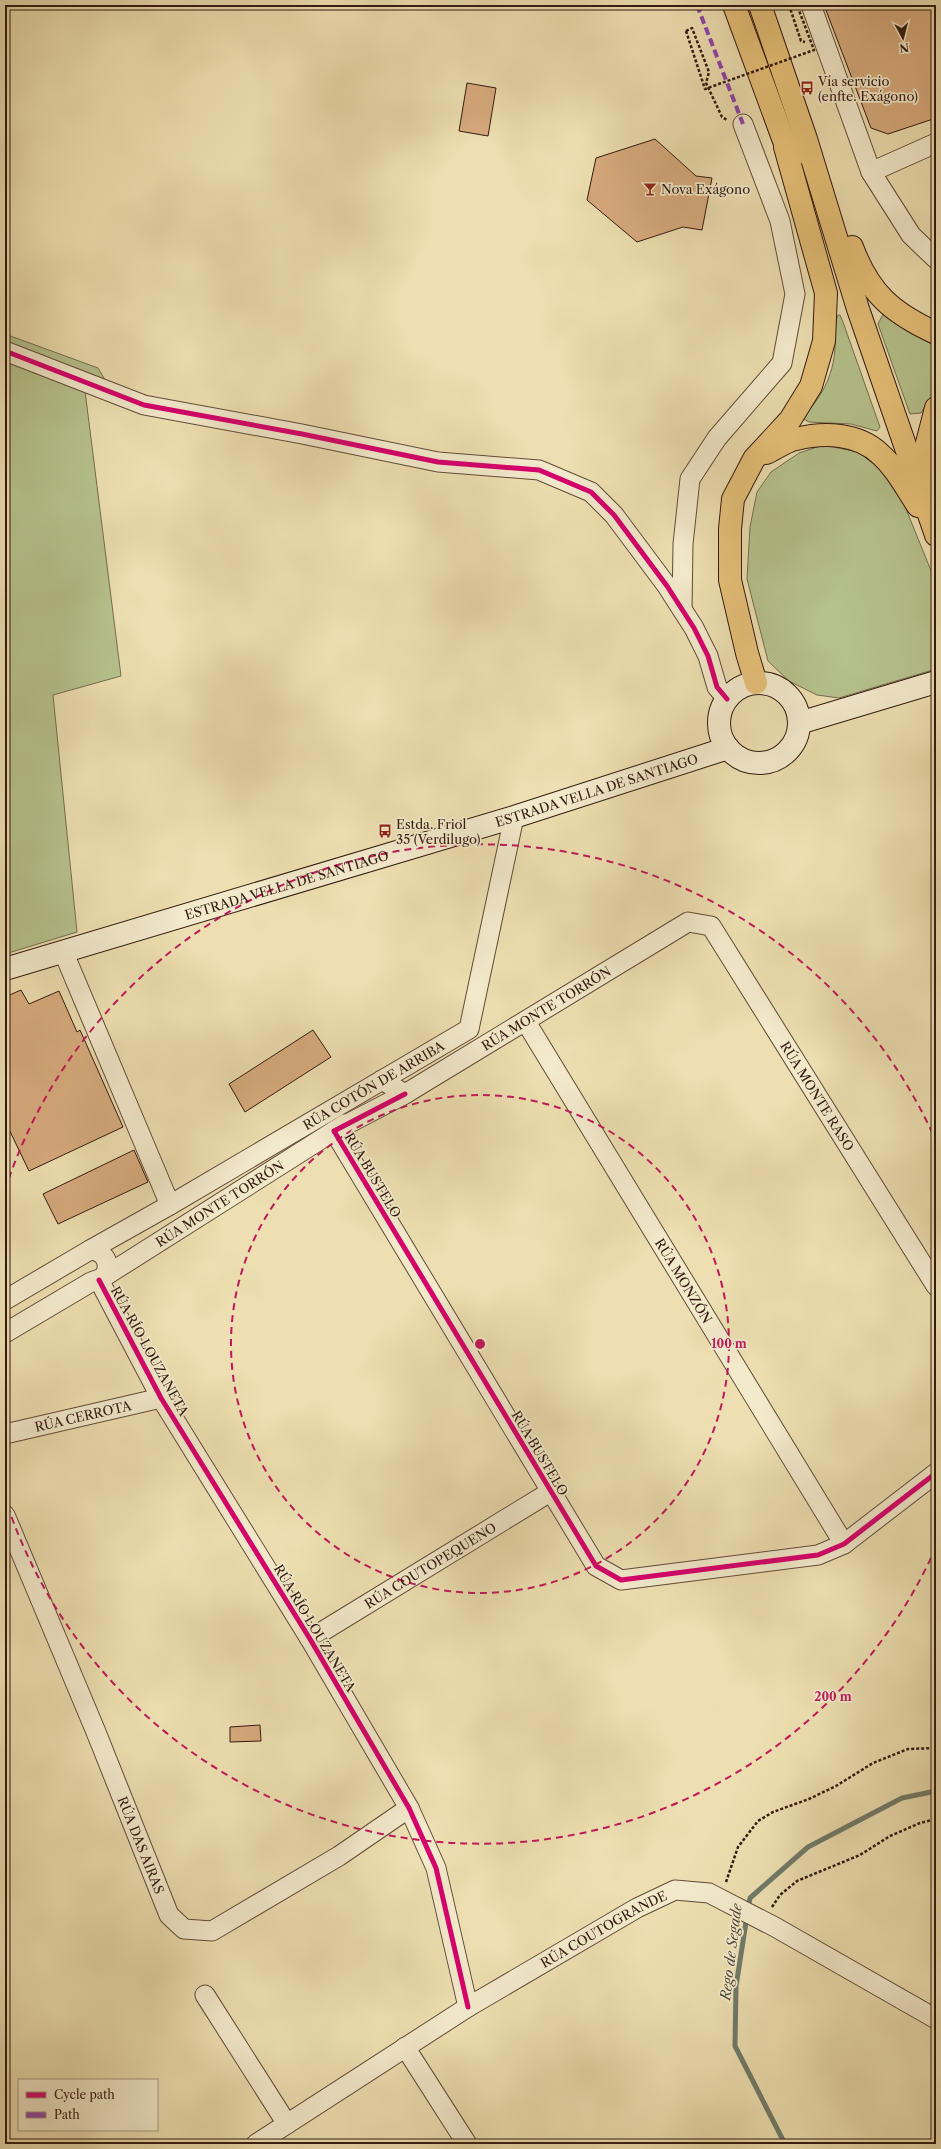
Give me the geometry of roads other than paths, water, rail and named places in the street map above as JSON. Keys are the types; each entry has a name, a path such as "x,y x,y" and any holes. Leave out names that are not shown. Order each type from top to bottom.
{"highway":[{"path":"734,5 785,147 826,293 824,341 811,386 790,420 754,459 733,498 730,529 730,580 747,654 756,683"},
{"path":"760,5 806,139 858,309 935,532"},
{"path":"806,139 861,270 879,298 915,324 936,333"},
{"path":"785,147 858,309"},
{"path":"925,500 926,443 936,408"},
{"path":"754,459 795,439 825,434 860,439 880,453 894,469 935,532"}],"main road":[{"path":"799,723 936,682"},
{"path":"756,683 768,684 780,689 789,696 796,707 799,723 799,731 794,743 787,752 778,759 767,763 755,763 744,760 728,748 720,735 719,724 721,710 727,699 735,691 756,683"},
{"name":"ESTRADA VELLA DE SANTIAGO","path":"5,969 514,817 728,748"}],"street":[{"path":"767,5 768,28"},
{"path":"811,5 871,172 911,235 936,259"},
{"path":"682,609 683,544 690,479 717,438 782,362 795,294 780,221 743,124"},
{"path":"871,172 936,143"},
{"path":"5,351 144,405 302,434 438,462 539,470 591,492 614,515 682,609 708,656 717,687 727,699"},
{"name":"RÚA COTÓN DE ARRIBA","path":"5,1300 469,1029 514,817"},
{"name":"RÚA MONTE TORRÓN","path":"334,1131 405,1094 526,1022 688,922"},
{"name":"RÚA MONTE RASO","path":"688,922 711,926 936,1286"},
{"path":"63,951 170,1205"},
{"name":"RÚA MONZÓN","path":"526,1022 844,1544"},
{"path":"382,1080 405,1094"},
{"name":"RÚA MONTE TORRÓN","path":"5,1333 98,1279 334,1131 377,1101 382,1080"},
{"name":"RÚA BUSTELO","path":"334,1131 550,1492 596,1566 621,1580 818,1555 844,1544"},
{"path":"85,1252 100,1252 107,1260 107,1271 98,1279 86,1281 78,1274 76,1264 85,1252"},
{"name":"RÚA RÍO LOUZANETA","path":"98,1279 161,1398 310,1639 408,1808 436,1868 468,2006"},
{"name":"RÚA CERROTA","path":"5,1434 161,1398"},
{"path":"844,1544 936,1473"},
{"name":"RÚA COUTOPEQUENO","path":"310,1639 550,1492"},
{"name":"RÚA DAS AIRAS","path":"5,1515 96,1732 169,1915 184,1929 212,1931 339,1856 408,1808"},
{"name":"RÚA COUTOGRANDE","path":"256,2144 468,2006 637,1908 674,1890 709,1893 720,1898 764,1921 936,2019"},
{"path":"206,1995 288,2124"},
{"path":"405,2048 467,2144"}],"waterway":[{"name":"Rego de Segade","path":"748,1908 750,1898 808,1847 902,1798 936,1791"},
{"name":"Rego de Segade","path":"747,1916 736,1986 735,2046 785,2144"}],"place":[{"name":"Vía servicio (enfte. Exágono)","path":"807,88"},
{"name":"Nova Exágono","path":"650,189"},
{"name":"Estda. Friol 35 (Verdilugo)","path":"385,831"}]}
